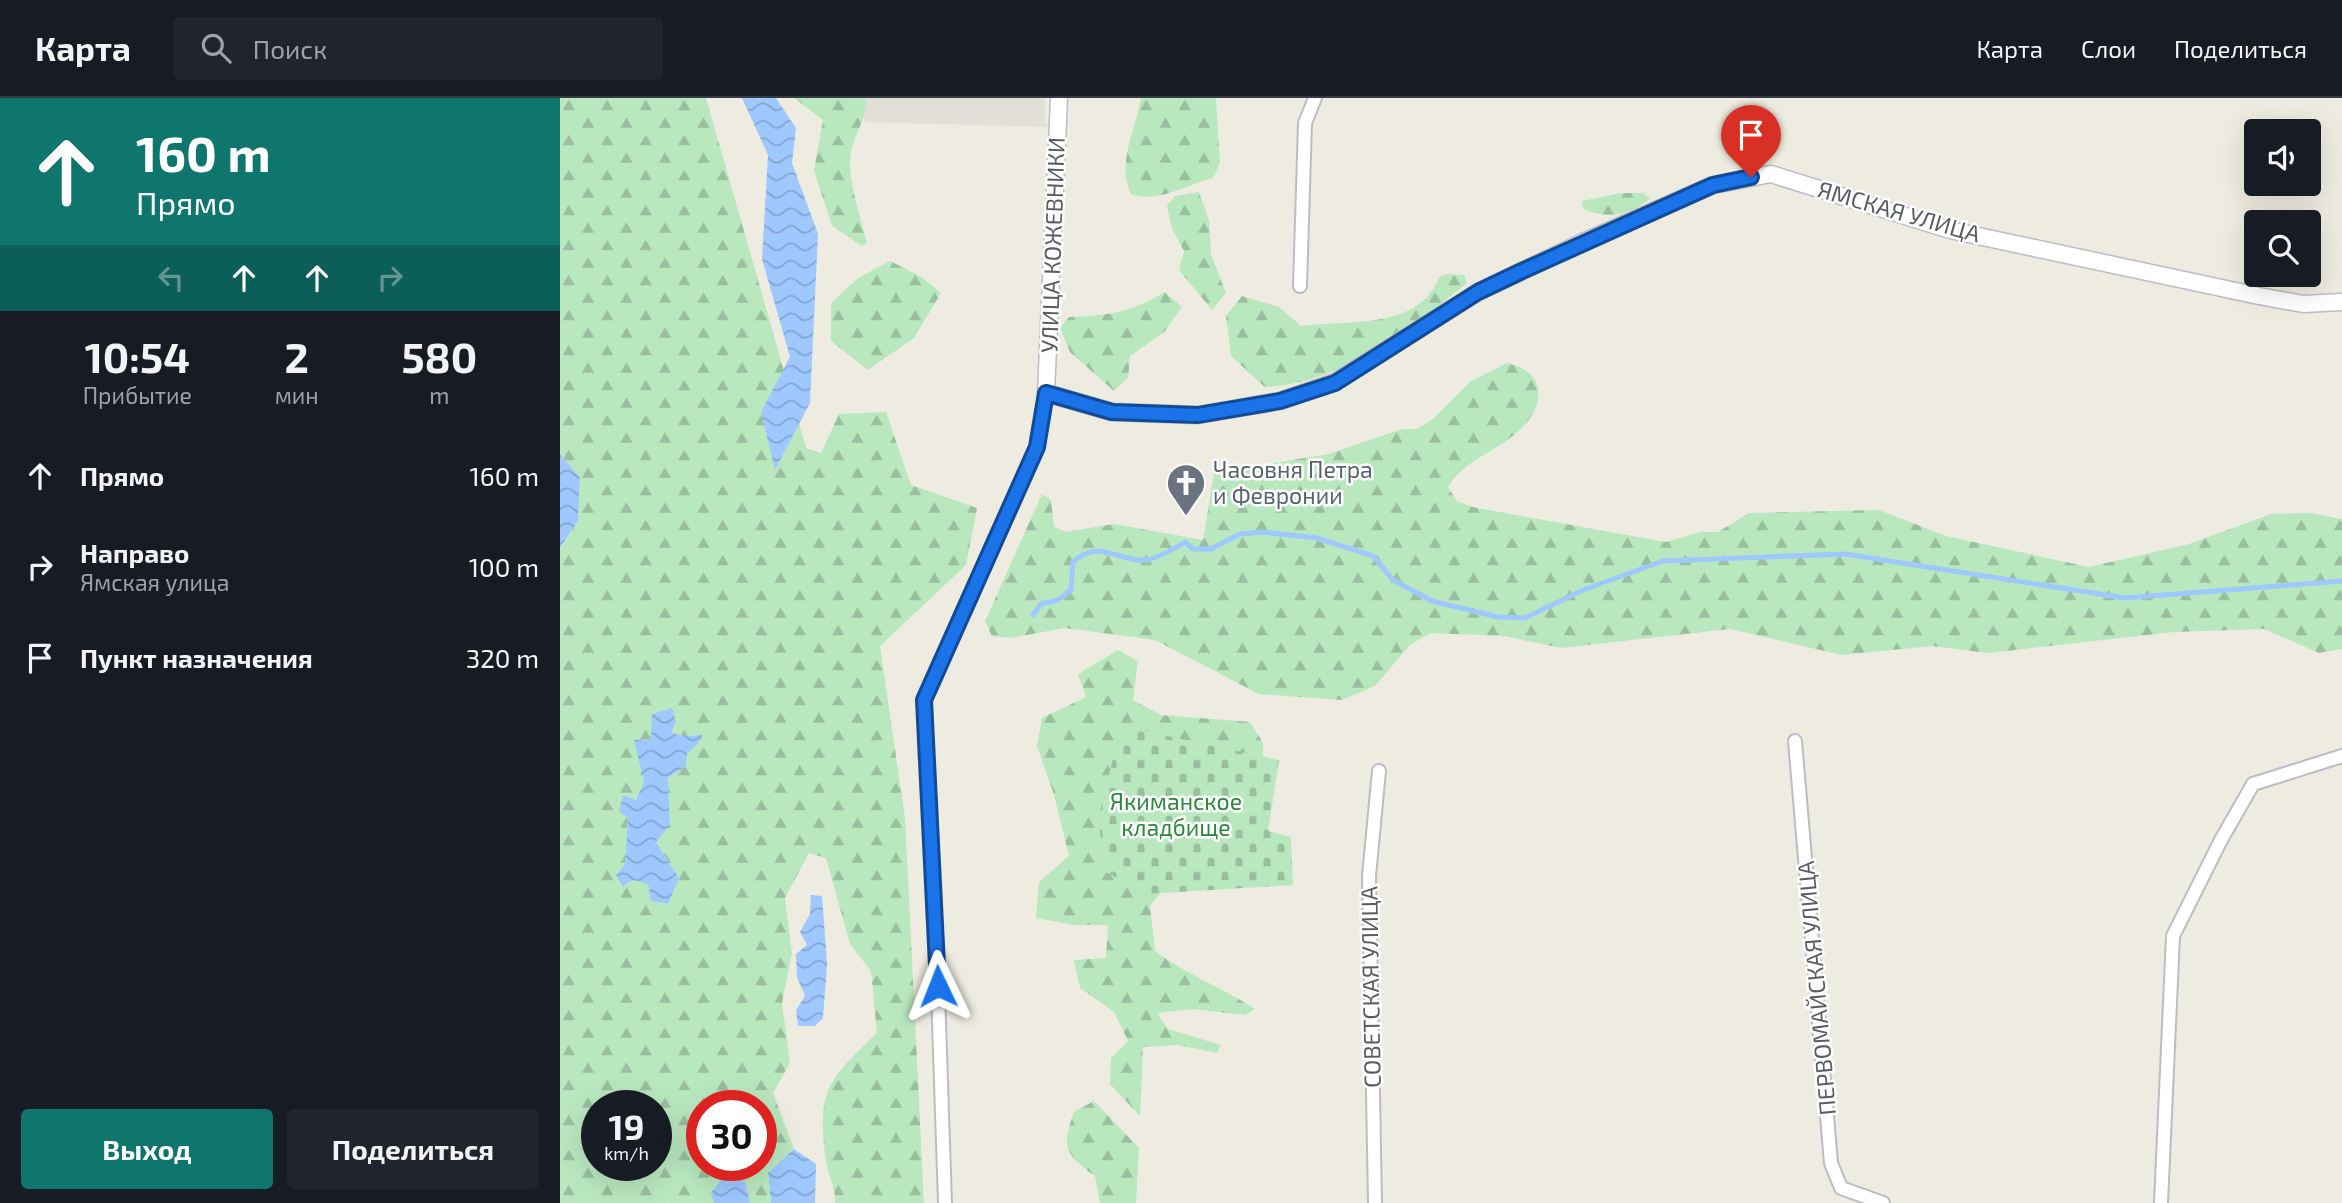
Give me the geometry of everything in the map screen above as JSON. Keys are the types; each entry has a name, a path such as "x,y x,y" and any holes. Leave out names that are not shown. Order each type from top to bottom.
{"street":[{"name":"УЛИЦА КОЖЕВНИКИ","path":"1046,393 1059,98"},
{"path":"1300,285 1306,123 1315,98"},
{"name":"ЯМСКАЯ УЛИЦА","path":"1046,393 1112,412 1198,415 1280,401 1335,383 1478,292 1583,242 1713,185 1771,174 1950,230 2259,296 2303,304 2342,302"},
{"path":"944,1203 936,932 924,700 1037,447 1046,393"},
{"name":"ПЕРВОМАЙСКАЯ УЛИЦА","path":"1795,741 1831,1163 1841,1188 1883,1203"},
{"path":"2161,1203 2173,936 2221,840 2253,784 2342,757"},
{"name":"СОВЕТСКАЯ УЛИЦА","path":"1376,1203 1369,876 1379,771"}],"shaded area":[{"path":"864,98 1045,98 1045,121 1048,127 864,122"}],"green space":[{"path":"560,98 706,98 806,448 821,453 839,414 886,412 911,485 977,508 966,565 880,646 905,818 924,1203 835,1203 823,1137 825,1102 837,1075 877,1033 871,971 850,944 826,858 809,853 785,898 792,953 782,1003 790,1063 775,1090 686,1090 686,1181 769,1181 771,1203 750,1203 746,1184 712,1193 714,1203 560,1203 560,549 578,521 580,479 560,454","holes":["670,732 682,736 701,735 687,754 686,766 668,778 670,825 656,842 679,878 649,884 633,880 621,887 616,875 625,864 628,818 644,782 635,740 651,739"]},
{"path":"794,98 866,98 865,111 850,161 852,185 867,243 862,246 832,226 814,170 823,120"},
{"path":"1141,98 1216,98 1220,163 1213,178 1162,195 1151,197 1131,194 1127,183 1126,159"},
{"path":"1199,192 1209,220 1211,254 1226,293 1212,310 1179,270 1184,251 1172,229 1167,206 1175,196"},
{"path":"1621,193 1643,193 1650,198 1635,209 1618,214 1600,214 1583,209 1582,201"},
{"path":"890,261 920,276 941,293 914,338 868,370 831,341 831,303 858,278"},
{"path":"1447,274 1464,275 1467,283 1422,319 1373,352 1320,376 1293,384 1265,387 1231,356 1226,316 1242,296 1279,307 1301,326 1360,322 1399,314 1416,306 1430,294 1439,277"},
{"path":"1165,292 1182,307 1164,332 1130,356 1128,378 1114,391 1070,352 1060,328 1069,317 1119,312"},
{"path":"1507,363 1519,367 1535,380 1538,388 1536,407 1523,427 1464,469 1448,487 1457,501 1472,507 1666,542 1700,532 1718,532 1749,513 1879,510 1946,536 2089,567 2189,544 2271,514 2310,513 2342,519 2342,649 2319,653 2264,629 2174,632 1988,653 1932,646 1842,655 1730,629 1561,648 1504,636 1430,633 1410,645 1375,686 1342,700 1259,694 1155,640 1065,628 1010,638 992,636 985,621 1042,494 1051,500 1054,527 1066,532 1114,524 1203,540 1214,473 1329,454 1402,429 1417,429 1433,419 1471,381"},
{"path":"1118,650 1138,661 1133,700 1161,715 1250,722 1263,743 1263,809 1176,876 1150,905 1155,951 1255,1009 1245,1015 1192,1009 1157,1013 1168,1029 1221,1045 1217,1053 1178,1045 1143,1047 1140,1116 1110,1084 1111,1058 1128,1041 1114,1012 1080,988 1074,960 1106,958 1108,925 1074,925 1036,918 1039,882 1069,856 1054,795 1037,746 1042,718 1086,697 1078,674"},
{"name":"Якиманское кладбище","path":"1121,726 1279,760 1268,831 1291,837 1293,885 1146,894 1106,872 1098,820"},
{"path":"1094,1101 1139,1148 1136,1203 1100,1203 1095,1176 1077,1162 1068,1149 1068,1134 1074,1112"},
{"path":"777,1104 794,1149 777,1165"}],"water":[{"path":"742,98 776,98 796,128 792,163 818,234 810,403 775,470 761,412 790,357 762,259 768,155"},
{"path":"560,454 580,478 578,521 560,548"},
{"path":"672,708 676,722 671,732 682,736 702,735 702,739 687,754 686,766 668,778 670,825 656,842 679,878 668,904 651,901 648,884 633,880 622,887 616,875 625,864 628,818 619,811 623,795 636,800 644,782 634,740 651,739 652,714"},
{"path":"811,895 822,896 827,964 823,1018 815,1026 798,1026 796,1010 805,996 797,977 796,954 807,945 800,932 810,914"},
{"path":"794,1149 816,1164 815,1203 771,1203 769,1181 777,1181 777,1165"},
{"path":"720,1181 743,1181 750,1203 714,1203 711,1193"}],"waterway":[{"path":"1033,615 1041,604 1058,600 1071,590 1073,562 1083,555 1102,551 1131,559 1151,559 1185,542 1193,549 1211,549 1240,534 1262,532 1317,538 1373,556 1393,580 1432,601 1498,617 1525,618 1583,590 1663,561 1845,554 2125,598 2342,581"}],"place":[{"name":"Часовня Петра и Февронии","path":"1186,517"}],"route":[{"path":"938,986 924,700 1037,447 1046,393 1112,412 1198,415 1280,401 1335,383 1478,292 1583,242 1713,185 1751,177"}]}
